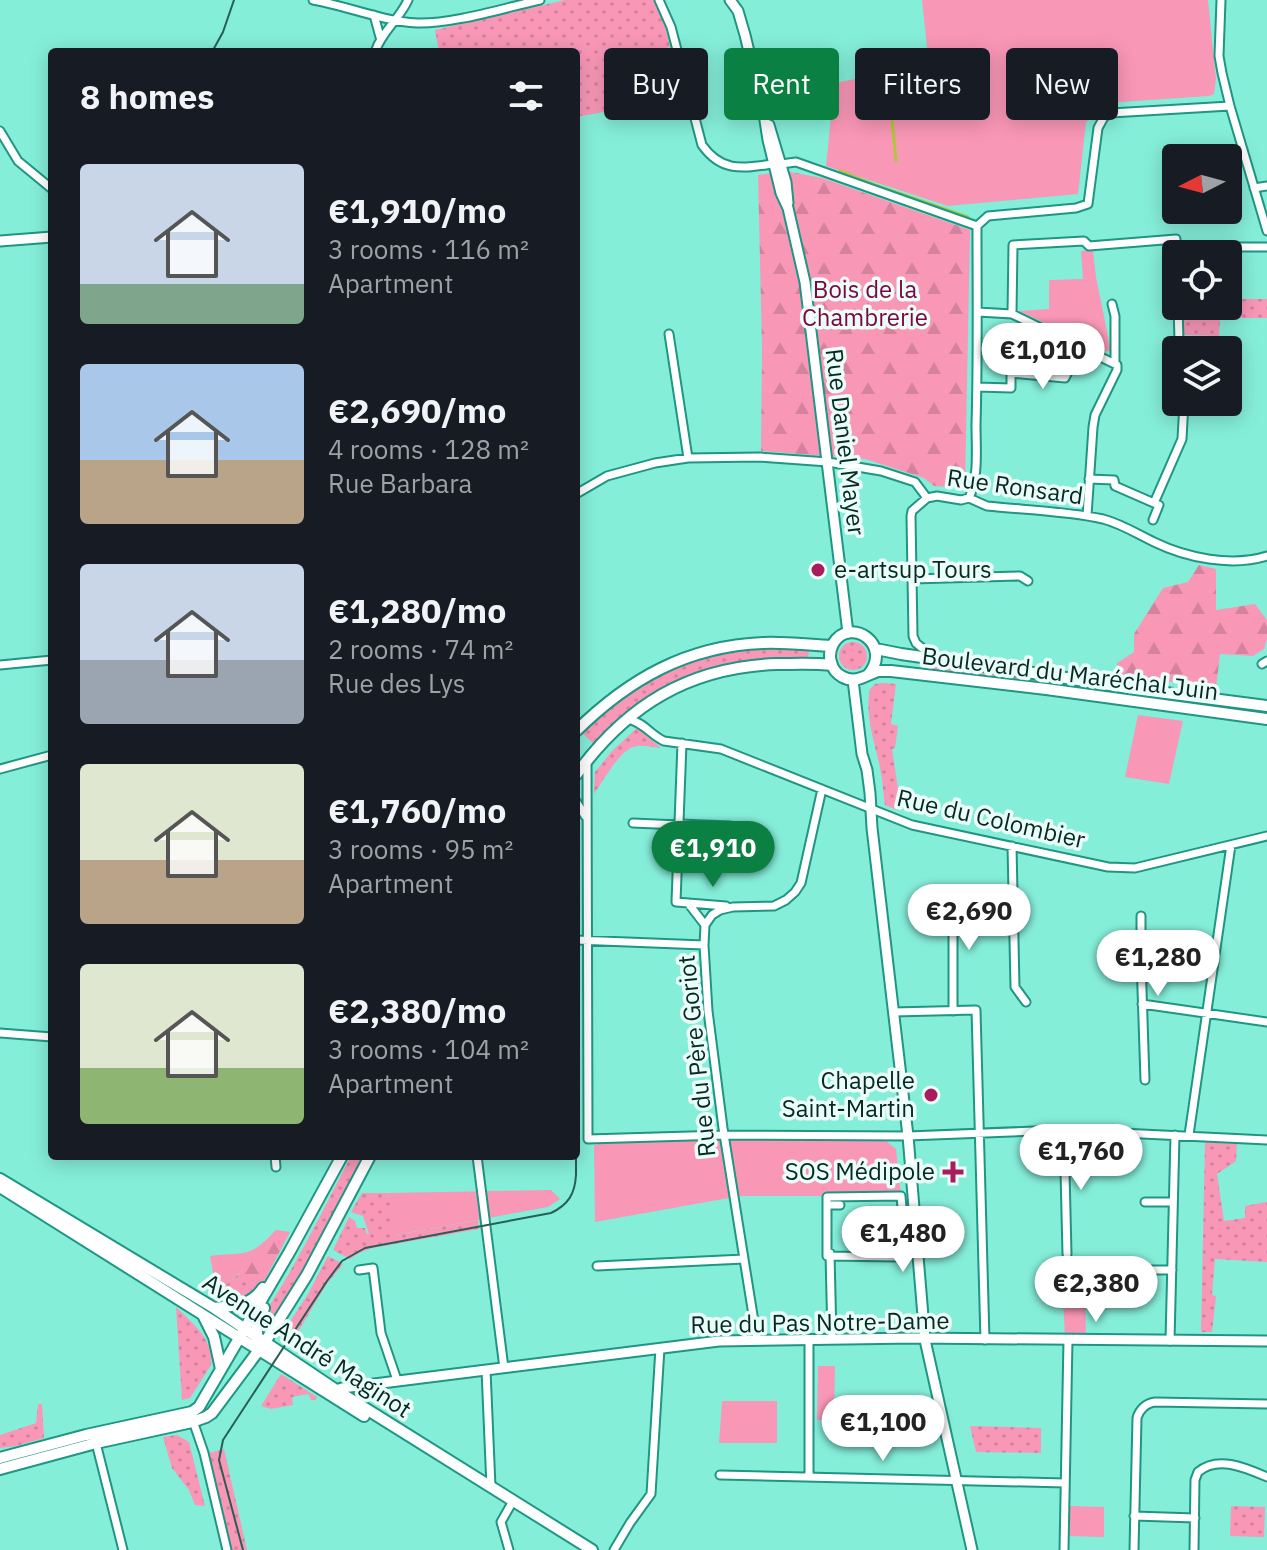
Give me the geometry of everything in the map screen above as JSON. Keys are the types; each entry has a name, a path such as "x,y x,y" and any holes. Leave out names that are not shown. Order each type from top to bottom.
{"main road":[{"name":"Rue Daniel Mayer","path":"730,0 739,5 768,140 777,164 781,193 788,208 805,282 848,633"},
{"path":"0,241 48,236"},
{"path":"848,633 868,637 876,649 876,663 868,675 853,680 840,676 830,659 836,640 848,633"},
{"path":"580,727 623,690 654,671 691,657 750,644 832,646"},
{"name":"Boulevard du Maréchal Juin","path":"876,649 1267,706"},
{"path":"580,769 626,718 677,685 715,672 762,665 832,665"},
{"name":"Boulevard du Maréchal Juin","path":"868,675 886,671 950,677 1267,719"},
{"path":"853,680 862,754 867,770 908,1136 925,1340 972,1550"},
{"path":"0,1469 192,1417 290,1251 339,1160"},
{"path":"0,1458 86,1435 206,1417 212,1413 307,1275 368,1160"},
{"name":"Avenue André Maginot","path":"0,1179 214,1308 242,1334"},
{"name":"Avenue André Maginot","path":"0,1187 203,1315 242,1334 579,1550"},
{"path":"257,1344 259,1317 285,1268 290,1251"},
{"path":"214,1308 247,1304 258,1295 290,1251"},
{"name":"Avenue André Maginot","path":"203,1315 214,1337 221,1369"},
{"name":"Rue du Pas Notre-Dame","path":"334,1393 397,1380 719,1341 1267,1341"},
{"name":"Avenue André Maginot","path":"334,1393 491,1487 511,1504 592,1550"}],"street":[{"path":"313,0 418,23 540,0"},
{"path":"376,48 380,37 408,0"},
{"path":"659,0 676,48"},
{"path":"1221,0 1219,56 1230,106 1267,231"},
{"path":"374,15 380,37"},
{"path":"969,498 975,472 977,226 988,216 1076,208 1088,204 1098,128 1104,117 1111,113 1230,106"},
{"path":"694,120 702,145 710,156 721,163 738,168 796,162 977,226"},
{"path":"0,131 18,161 48,185"},
{"path":"35,174 48,180"},
{"path":"1254,188 1267,186"},
{"path":"1012,314 1013,245 1084,241 1089,246 1162,240"},
{"path":"1242,248 1267,247"},
{"path":"1087,516 1094,420 1117,370 1112,304"},
{"path":"978,312 1012,314 1115,363"},
{"path":"669,334 688,458"},
{"path":"977,387 1011,388 1011,373 1065,378 1081,346"},
{"path":"1154,503 1182,439 1183,416"},
{"name":"Rue Ronsard","path":"580,492 607,476 688,458 760,457 828,462 907,478 915,482 927,498 969,498 987,506 1087,516 1121,525 1177,550 1217,560 1244,561 1267,556"},
{"path":"1089,479 1114,480 1115,486 1159,505 1153,520"},
{"path":"922,648 913,636 912,511 927,498"},
{"path":"912,579 1020,576 1028,581"},
{"path":"0,665 48,660"},
{"name":"Rue du Colombier","path":"626,718 638,721 664,741 721,749 912,825 1108,867 1153,864 1267,836"},
{"path":"682,743 676,902 733,907 774,906 786,900 801,883 822,789"},
{"path":"0,769 48,756"},
{"path":"586,760 588,1139 724,1135 908,1136 1064,1130 1267,1140"},
{"path":"580,808 586,818"},
{"path":"633,823 730,826"},
{"path":"1189,1135 1231,845"},
{"path":"1012,846 1015,987 1026,1002"},
{"path":"953,893 953,1011"},
{"path":"688,903 705,925"},
{"name":"Rue du Père Goriot","path":"733,907 712,915 705,925 704,945 708,1011 724,1135 757,1340"},
{"path":"1141,916 1145,1080"},
{"path":"580,940 704,945"},
{"path":"1142,1004 1267,1022"},
{"path":"893,1012 976,1010 985,1340"},
{"path":"0,1033 48,1037"},
{"path":"1064,1130 1067,1254"},
{"path":"1170,1341 1175,1135"},
{"path":"275,1160 276,1167"},
{"path":"332,1160 333,1170"},
{"path":"478,1160 504,1368"},
{"path":"830,1256 906,1255 901,1196 833,1202 827,1197 832,1339"},
{"path":"1145,1202 1173,1202"},
{"path":"597,1266 744,1259"},
{"path":"359,1270 373,1268 381,1333 397,1380"},
{"path":"1144,1270 1172,1270"},
{"path":"809,1339 809,1477"},
{"path":"1064,1550 1068,1340"},
{"path":"614,1550 651,1494 660,1348"},
{"path":"486,1370 491,1487"},
{"path":"1134,1550 1138,1414 1148,1404 1155,1402 1267,1404"},
{"path":"192,1417 204,1453 227,1550"},
{"path":"96,1443 123,1550"},
{"path":"1194,1550 1196,1476 1205,1466 1234,1465 1267,1477"},
{"path":"720,1475 1065,1483"},
{"path":"509,1550 501,1522 511,1504"},
{"path":"1134,1516 1195,1518"}],"green space":[{"path":"565,0 655,0 670,47 604,48 604,112 580,116 580,48 438,48 435,30"},
{"path":"922,0 1208,0 1216,79 1214,94 1118,102 1118,48 1006,48 1006,120 1088,120 1078,194 948,206 826,166 831,120 839,120 839,82 855,79 855,120 990,120 990,48 927,48"},
{"name":"Bois de la Chambrerie","path":"785,171 822,178 970,230 965,488 934,486 924,478 865,459 761,451 758,175"},
{"path":"1093,250 1111,351 1019,311 1049,309 1049,280 1083,279 1081,251"},
{"path":"1242,299 1267,299 1267,318 1242,318"},
{"path":"1183,320 1220,320 1219,336 1184,335"},
{"path":"1199,565 1216,569 1216,610 1255,604 1267,620 1264,649 1253,656 1220,654 1216,688 1116,674 1117,663 1134,652 1134,634 1163,588 1188,582"},
{"path":"853,642 863,646 867,656 863,666 853,670 843,666 839,656 843,646"},
{"path":"756,648 809,650 808,659 714,667 680,679 648,697 620,719 595,745 582,733 618,699 660,674 707,657"},
{"path":"924,663 1267,710 1267,715 923,669"},
{"path":"875,684 896,684 891,724 898,726 895,748 892,749 903,808 897,810 885,805 870,720 870,689"},
{"path":"1138,715 1183,721 1169,784 1125,777"},
{"path":"637,728 661,748 639,746 628,750 594,794 595,772"},
{"path":"737,1138 886,1141 896,1149 901,1196 740,1196 595,1222 594,1145 598,1142"},
{"path":"1205,1142 1237,1144 1236,1161 1217,1174 1224,1221 1245,1218 1245,1206 1267,1202 1267,1262 1215,1259 1212,1295 1216,1296 1212,1332 1201,1332"},
{"path":"349,1160 363,1160 304,1273 271,1323 262,1317 298,1258"},
{"path":"551,1190 560,1199 548,1207 395,1235 388,1193"},
{"path":"362,1193 388,1193 396,1235 478,1220 479,1229 372,1248 350,1259 333,1250 349,1217 355,1221 357,1228 365,1228 369,1234 363,1216 351,1212"},
{"path":"276,1230 290,1232 260,1289 239,1273 217,1293 210,1256 250,1251"},
{"path":"328,1256 343,1264 326,1285 293,1340 282,1334"},
{"path":"1061,1261 1084,1261 1086,1335 1065,1337"},
{"path":"240,1273 260,1289 237,1300 211,1297 204,1278 215,1284 217,1292"},
{"path":"176,1307 206,1340 211,1356 211,1365 190,1398 182,1400"},
{"path":"818,1366 835,1366 834,1420 817,1420"},
{"path":"281,1374 317,1397 316,1400 311,1400 309,1394 292,1397 293,1405 271,1409 261,1406"},
{"path":"722,1401 777,1401 777,1443 719,1443"},
{"path":"38,1404 42,1404 44,1438 0,1448 0,1435 36,1423"},
{"path":"970,1426 1041,1428 1041,1453 976,1452"},
{"path":"177,1435 189,1442 205,1506 195,1505 189,1490 172,1468 163,1437"},
{"path":"224,1449 247,1550 232,1550 209,1453"},
{"path":"1070,1506 1104,1507 1104,1537 1069,1536"},
{"path":"1231,1506 1265,1507 1264,1537 1230,1536"}],"waterway":[{"path":"892,120 896,161"},
{"path":"840,171 968,217"}],"tram line":[{"path":"214,48 234,0"},
{"path":"243,1550 219,1460 223,1440 342,1261 365,1248 551,1213 570,1198 576,1160"}],"place":[{"name":"e-artsup Tours","path":"818,570"},
{"name":"Chapelle Saint-Martin","path":"931,1095"},
{"name":"SOS Médipole","path":"953,1172"}]}
